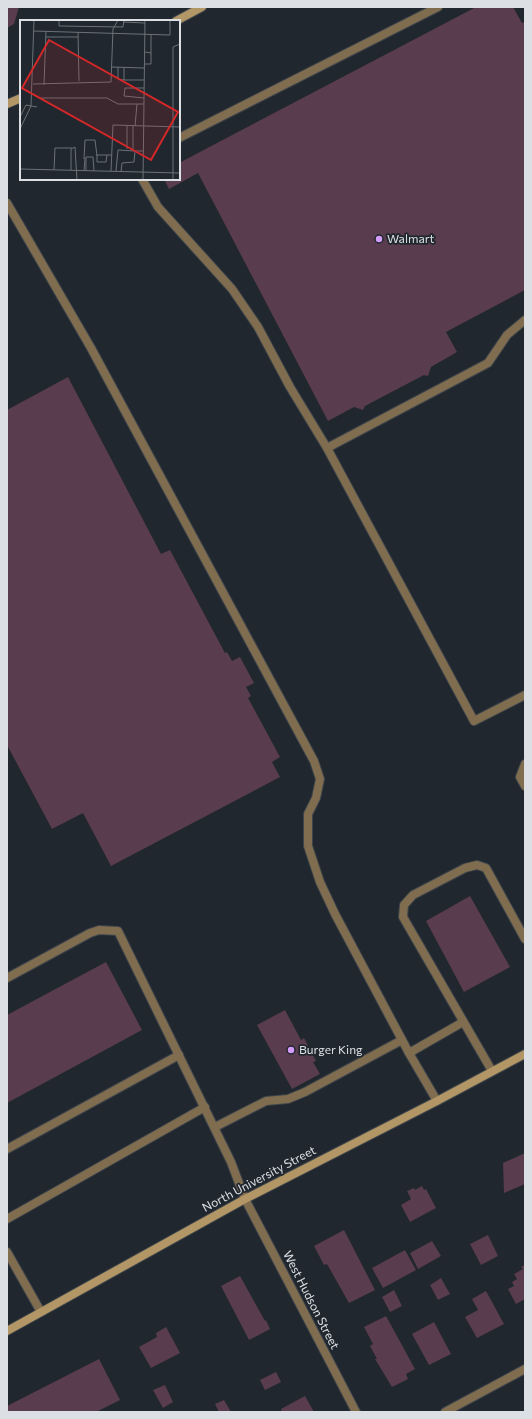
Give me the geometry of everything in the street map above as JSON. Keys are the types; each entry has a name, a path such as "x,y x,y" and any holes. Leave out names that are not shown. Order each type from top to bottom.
{"main road":[{"path":"178,20 202,7"},
{"path":"7,104 20,98"},
{"name":"North University Street","path":"7,1331 245,1199 437,1102 525,1054"}],"street":[{"path":"180,137 438,7"},
{"path":"143,180 158,207 232,289 258,327 290,387 327,448 474,721 525,694"},
{"path":"7,203 91,348 314,761 320,779 316,798 308,814 308,846 320,882 335,914 402,1040 437,1102"},
{"path":"327,448 488,363 506,335 525,320"},
{"path":"525,764 520,776 525,786"},
{"path":"492,1071 403,917 404,905 413,895 465,868 477,865 486,868 525,939"},
{"name":"West Hudson Street","path":"7,978 90,933 99,930 118,931 215,1127 231,1162 245,1199 356,1412"},
{"path":"409,1053 463,1022"},
{"path":"215,1127 266,1101 288,1099 305,1092 402,1040"},
{"path":"7,1149 179,1055"},
{"path":"7,1220 205,1107"},
{"path":"7,1252 41,1312"},
{"path":"446,1412 525,1369"}],"building":[{"path":"7,7 19,7 14,24 7,28"},
{"name":"Walmart","path":"476,7 513,7 522,23 525,22 525,290 446,332 457,352 431,367 428,376 424,375 365,406 363,410 354,407 328,421 198,173 169,189 164,180 180,180 180,162"},
{"path":"68,377 161,554 170,550 225,653 227,652 232,661 240,657 254,683 246,687 251,696 248,698 280,757 272,762 280,777 111,866 83,813 52,829 7,745 7,410"},
{"path":"470,896 510,967 464,992 426,921"},
{"path":"106,962 142,1030 7,1103 7,1015"},
{"name":"Burger King","path":"285,1010 301,1040 304,1038 316,1061 313,1062 320,1074 292,1089 257,1025"},
{"path":"525,1153 525,1184 504,1193 503,1163"},
{"path":"422,1186 424,1190 426,1189 436,1208 410,1222 401,1205 411,1199 407,1191 414,1188 415,1190"},
{"path":"344,1230 375,1290 349,1303 327,1264 324,1265 314,1246"},
{"path":"488,1235 498,1256 481,1265 470,1244"},
{"path":"432,1241 441,1256 418,1269 410,1253"},
{"path":"405,1250 416,1270 383,1288 372,1268"},
{"path":"525,1265 525,1299 516,1304 508,1289 514,1286 512,1282 517,1279 514,1274 523,1269 521,1267"},
{"path":"240,1276 270,1329 249,1340 221,1286"},
{"path":"441,1278 450,1294 438,1300 430,1285"},
{"path":"394,1290 402,1306 390,1312 382,1297"},
{"path":"486,1291 504,1324 477,1338 465,1317 478,1310 472,1299"},
{"path":"386,1316 415,1369 406,1374 408,1379 392,1387 375,1359 377,1359 370,1346 373,1344 364,1327"},
{"path":"434,1322 451,1354 429,1365 412,1334"},
{"path":"166,1327 180,1353 151,1368 139,1347 157,1337 156,1333"},
{"path":"99,1359 120,1400 96,1412 7,1412 7,1406"},
{"path":"276,1372 281,1382 265,1390 260,1380"},
{"path":"165,1385 173,1402 163,1408 153,1390"},
{"path":"305,1396 314,1412 282,1412 281,1409"},
{"path":"224,1400 231,1412 219,1412 215,1404"}],"place":[{"name":"Walmart","path":"379,239"},
{"name":"Burger King","path":"291,1050"}]}
